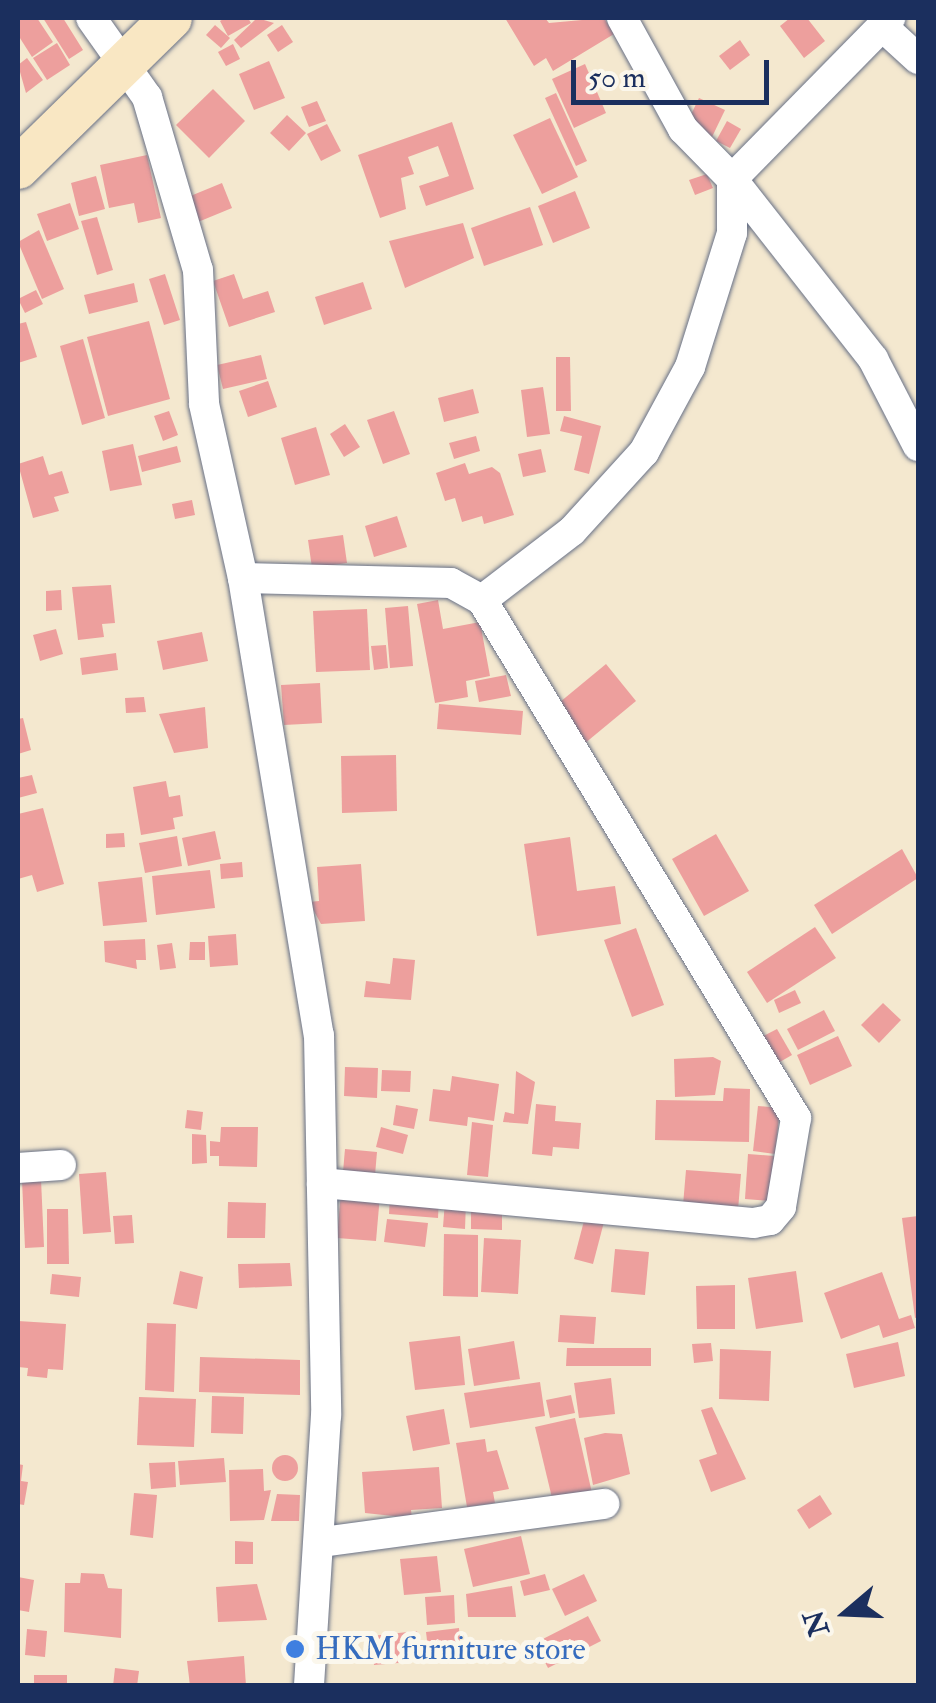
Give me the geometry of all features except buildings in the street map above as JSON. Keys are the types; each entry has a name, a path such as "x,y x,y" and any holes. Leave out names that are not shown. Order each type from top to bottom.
{"street":[{"path":"91,18 124,63 166,146 198,270 204,404 244,578 318,1035 322,1542 310,1605 310,1686"},
{"path":"18,168 171,18"},
{"path":"622,18 683,130 732,178 873,358 918,446"},
{"path":"482,600 572,531 671,412 732,233 732,178 886,22 918,58"},
{"path":"244,578 451,584 482,600 796,1118 790,1184 770,1220 753,1223 322,1184"},
{"path":"18,1168 61,1165"},
{"path":"322,1542 604,1504"}],"place":[{"name":"HKM furniture store","path":"295,1649"}]}
